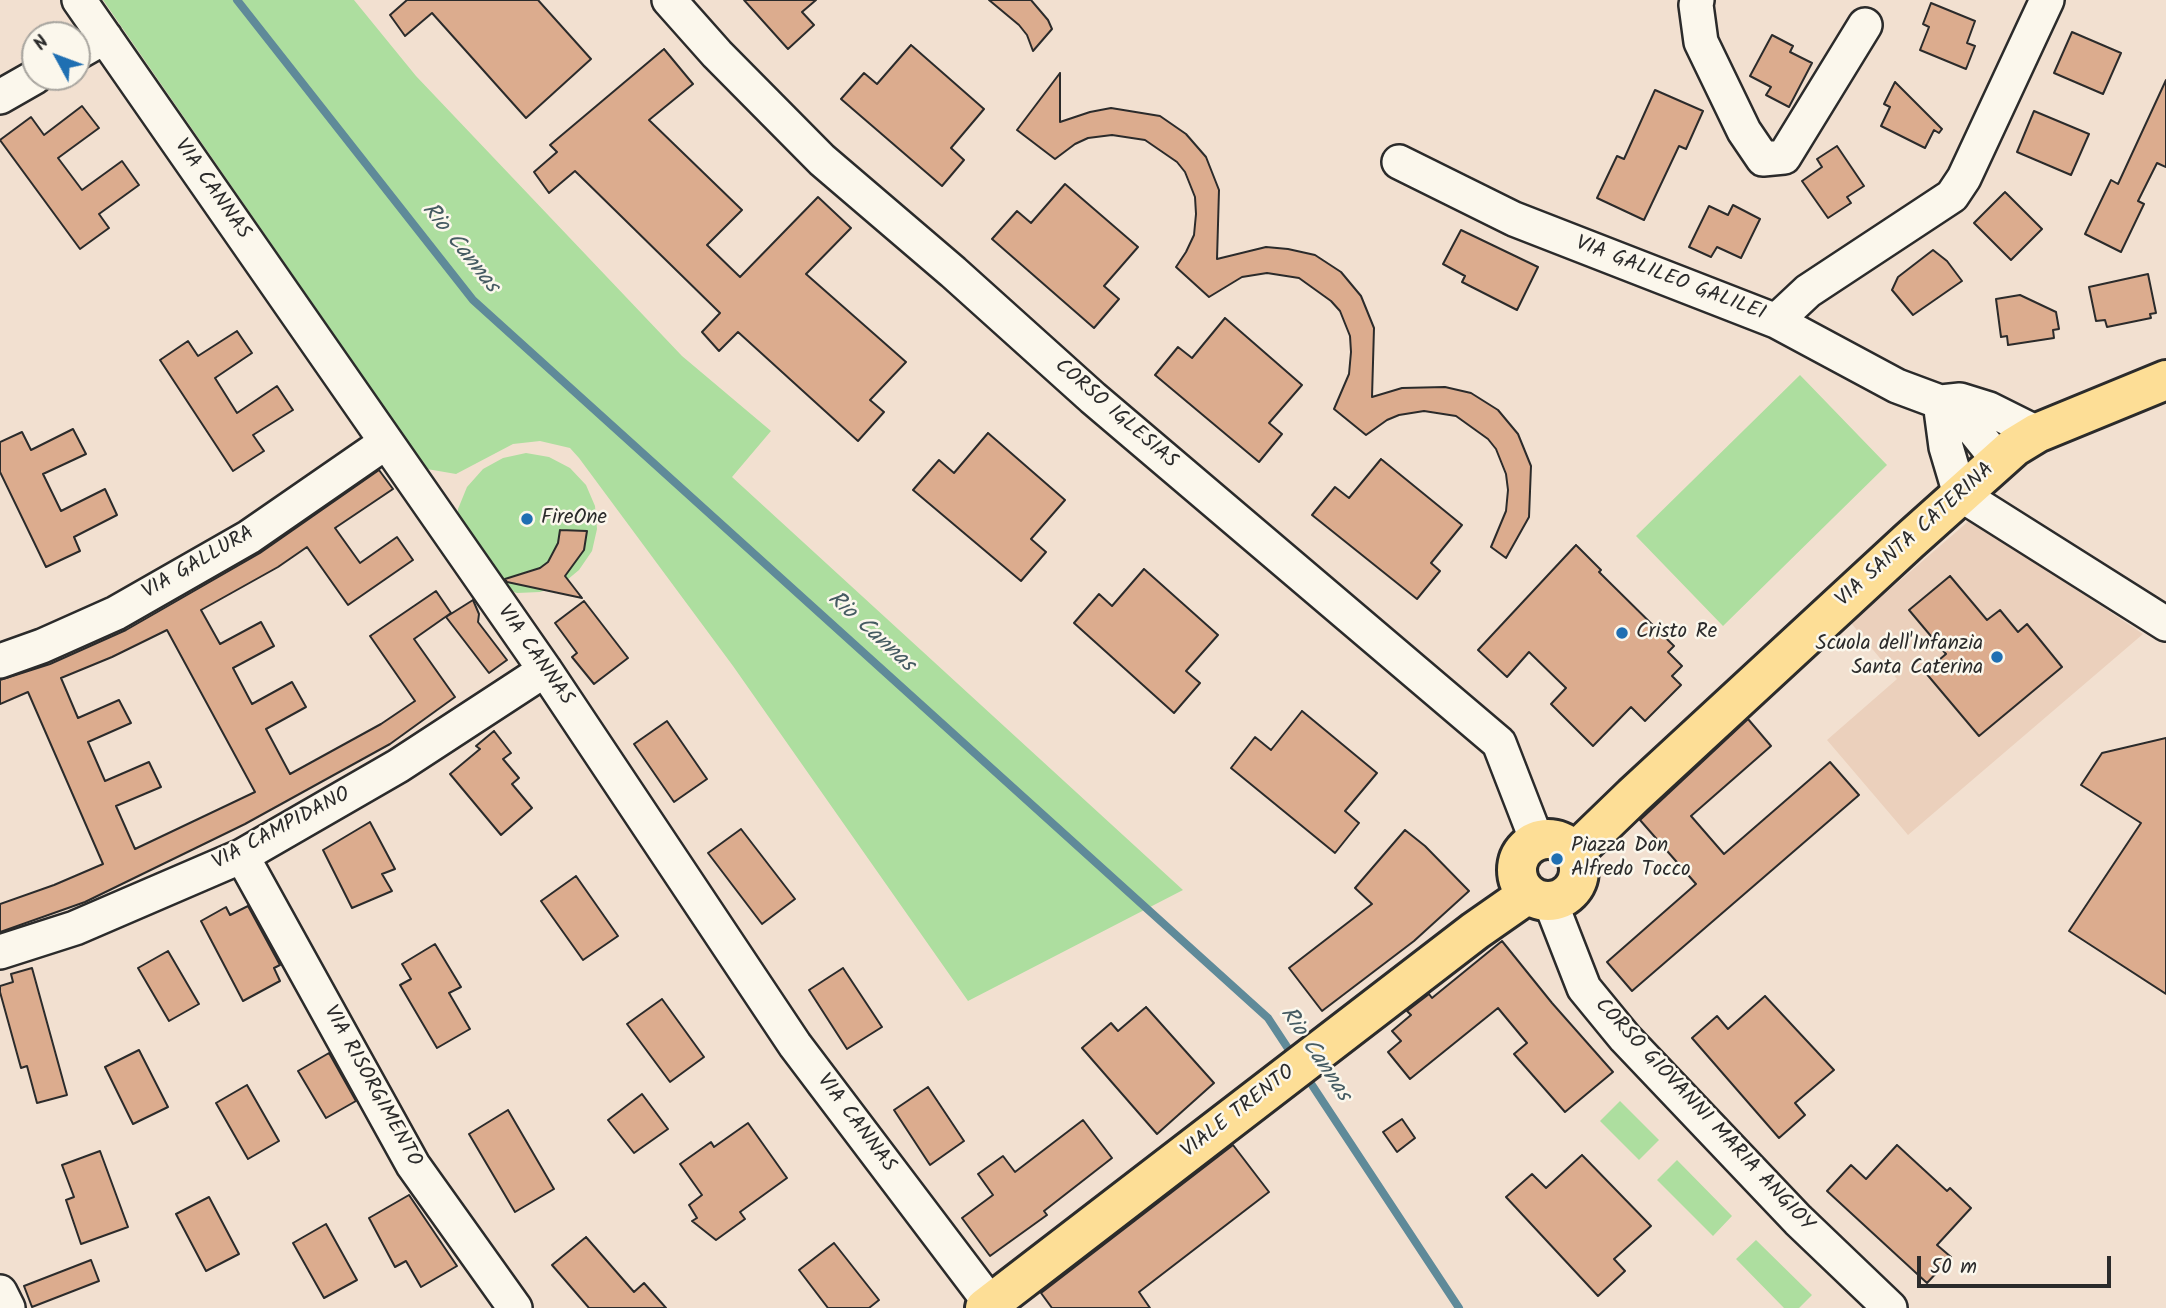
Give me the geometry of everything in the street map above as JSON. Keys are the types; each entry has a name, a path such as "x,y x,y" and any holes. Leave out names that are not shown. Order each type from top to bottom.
{"main road":[{"name":"VIA SANTA CATERINA","path":"1574,853 1998,461 2036,433 2166,380"},
{"path":"1537,841 1558,841 1574,853 1578,861 1578,880 1567,895 1539,898 1521,886 1518,865 1521,855 1537,841"},
{"name":"VIALE TRENTO","path":"990,1306 1334,1040 1539,898"}],"street":[{"name":"VIA CANNAS","path":"79,0 85,21"},
{"name":"CORSO IGLESIAS","path":"669,0 717,54 822,160 953,272 1093,398 1499,743 1537,841"},
{"path":"1697,0 1702,42 1744,131 1763,159 1784,157 1865,25"},
{"path":"1776,321 1808,291 1952,196 1964,178 2047,0"},
{"name":"VIA CANNAS","path":"91,45 385,443 545,670 795,1045 990,1306"},
{"path":"0,97 21,85"},
{"name":"VIA GALILEO GALILEI","path":"1399,162 1514,219 1776,321 1897,386 1940,402 1965,419 1998,461"},
{"name":"VIA GALILEO GALILEI","path":"1940,402 1960,400 1989,409 2036,433"},
{"path":"1940,402 1946,447 1960,494 2166,624"},
{"name":"VIA GALLURA","path":"0,661 42,646 116,613 249,537 385,443"},
{"name":"VIA CAMPIDANO","path":"0,952 75,928 242,856 398,766 545,670"},
{"name":"VIA RISORGIMENTO","path":"242,856 413,1165 515,1308"},
{"name":"CORSO GIOVANNI MARIA ANGIOY","path":"1539,898 1584,988 1625,1038 1798,1220 1890,1308"},
{"path":"0,1293 8,1308"}],"shaded area":[{"name":"Scuola dell'Infanzia Santa Caterina","path":"1971,519 2143,634 1908,835 1827,740 1897,679 1851,623"}],"green space":[{"path":"103,0 354,0 416,76 682,356 771,431 732,477 1183,890 968,1001 733,666 570,448 540,441 513,444 456,474 427,469"},
{"path":"1800,375 1887,465 1723,626 1636,536"},
{"name":"FireOne","path":"526,453 549,457 570,468 586,485 595,506 597,529 592,551 579,570 561,585 540,592 517,593 495,586 458,532 458,509 467,487 483,469 503,458"},
{"path":"1620,1101 1659,1140 1639,1160 1600,1121"},
{"path":"1677,1160 1732,1216 1713,1236 1657,1180"},
{"path":"1756,1240 1812,1295 1799,1308 1784,1308 1736,1259"}],"building":[{"path":"407,0 538,0 591,59 526,118 432,13 405,36 390,15"},
{"path":"744,0 816,0 802,12 814,25 788,49"},
{"path":"989,0 1031,0 1052,29 1033,51 1027,35 1019,25"},
{"path":"1931,3 1975,21 1967,43 1975,46 1966,69 1920,50 1929,27 1923,24"},
{"path":"2072,32 2121,53 2103,94 2054,73"},
{"path":"1772,35 1793,46 1790,52 1812,63 1789,107 1766,95 1771,87 1750,76"},
{"path":"911,45 984,109 951,148 964,160 942,186 841,99 864,73 877,84"},
{"path":"664,49 693,84 649,120 742,210 707,245 740,277 818,197 851,228 806,274 906,362 870,400 884,412 858,441 738,332 719,351 702,332 720,313 575,171 549,193 534,172 557,152 550,145"},
{"path":"1060,73 1060,122 1111,108 1160,116 1186,134 1206,157 1219,190 1217,259 1266,247 1288,249 1315,255 1341,272 1361,296 1374,328 1372,397 1402,388 1445,387 1471,393 1498,410 1518,434 1531,466 1529,517 1506,558 1491,547 1506,511 1508,490 1506,474 1496,449 1488,439 1456,416 1424,411 1399,415 1366,435 1334,409 1349,374 1351,352 1350,336 1340,311 1331,301 1299,278 1267,273 1242,277 1209,297 1176,267 1194,235 1196,214 1195,197 1185,172 1177,162 1145,140 1112,135 1088,138 1055,159 1017,130"},
{"path":"2166,80 2166,167 2157,163 2138,201 2144,204 2121,252 2085,234 2111,180 2118,184"},
{"path":"1895,82 1942,129 1939,133 1934,130 1925,148 1881,126 1890,107 1884,104"},
{"path":"1655,90 1703,111 1686,149 1679,146 1644,220 1597,198 1617,156 1624,159"},
{"path":"82,106 99,128 58,158 82,190 122,161 139,185 99,214 109,228 80,249 0,140 31,117 44,135"},
{"path":"2034,111 2089,134 2071,175 2017,152"},
{"path":"1837,146 1864,186 1847,197 1851,203 1828,218 1802,181 1822,167 1817,159"},
{"path":"1065,184 1138,247 1104,286 1119,299 1094,328 992,239 1017,211 1031,223"},
{"path":"2005,192 2042,229 2011,260 1974,223"},
{"path":"1733,205 1760,219 1741,258 1717,247 1711,257 1689,247 1709,206 1728,215"},
{"path":"1461,230 1538,267 1517,310 1462,282 1465,276 1443,264"},
{"path":"1933,250 1947,261 1962,281 1913,315 1892,290 1898,277"},
{"path":"2148,274 2156,313 2150,314 2151,318 2107,327 2105,320 2096,321 2089,287"},
{"path":"2020,295 2056,312 2059,329 2053,330 2054,338 2008,345 2007,336 2001,337 1996,299"},
{"path":"1225,318 1302,385 1269,423 1282,434 1259,462 1155,375 1178,347 1192,358"},
{"path":"237,331 252,353 215,378 237,413 277,386 293,410 253,435 264,451 233,471 160,360 188,341 198,356"},
{"path":"73,429 86,454 43,474 61,511 105,489 117,515 74,537 80,551 46,567 0,472 0,442 22,432 31,450"},
{"path":"988,433 1065,500 1031,539 1046,552 1021,581 913,490 939,460 954,473"},
{"path":"1381,459 1462,525 1431,563 1440,571 1417,599 1312,515 1335,487 1349,498"},
{"path":"379,470 393,489 335,528 360,563 397,537 413,560 348,605 307,547 278,567 201,610 220,644 261,622 274,646 233,668 252,704 292,682 306,707 266,729 290,774 381,724 415,701 370,636 436,591 451,613 414,639 455,697 390,744 245,824 85,902 0,932 0,904 103,864 28,692 0,704 0,680 50,664 126,630 260,553","holes":["167,630 255,792 135,849 116,806 161,787 149,762 105,781 88,742 131,723 119,700 78,718 61,678"]},
{"path":"560,530 587,531 584,550 565,576 582,598 507,582 505,579 540,568 548,562 558,543"},
{"name":"Cristo Re","path":"1576,545 1601,570 1599,572 1674,646 1668,652 1682,666 1672,676 1681,685 1645,721 1631,707 1593,746 1551,704 1566,688 1529,652 1507,677 1478,650"},
{"path":"1144,569 1218,635 1186,671 1200,683 1174,713 1074,623 1099,594 1112,606"},
{"path":"1950,576 1987,620 2000,610 2018,632 2027,624 2062,667 1979,736 1925,672 1946,654 1909,610"},
{"path":"473,600 479,614 478,622 507,660 489,673 446,617"},
{"path":"584,601 628,658 594,684 572,657 577,653 555,623"},
{"path":"1302,711 1377,773 1345,811 1359,823 1335,853 1231,768 1255,737 1271,750"},
{"path":"1748,719 1771,746 1691,816 1724,854 1830,762 1859,795 1632,991 1607,962 1696,884 1640,820"},
{"path":"667,721 707,779 674,802 634,744"},
{"path":"494,731 511,753 503,759 519,778 512,784 532,808 501,835 450,774 480,749 476,746"},
{"path":"2166,738 2166,994 2069,931 2141,823 2081,785 2102,753"},
{"path":"370,822 395,869 382,874 392,891 352,908 323,850"},
{"path":"741,829 795,899 762,924 708,853"},
{"path":"1405,830 1425,846 1469,891 1414,941 1322,1011 1289,968 1372,904 1355,888"},
{"path":"576,876 618,936 583,960 541,901"},
{"path":"248,906 280,965 274,968 280,981 243,1001 201,921 226,907 230,915"},
{"path":"1502,941 1613,1072 1565,1112 1514,1054 1527,1043 1498,1008 1410,1079 1388,1052 1401,1041 1392,1031 1411,1015 1407,1011 1429,994 1432,998"},
{"path":"435,944 461,987 449,993 470,1029 437,1048 400,985 411,979 402,964"},
{"path":"168,951 199,1004 169,1021 138,968"},
{"path":"32,968 67,1095 37,1103 27,1066 21,1068 0,992 0,986 13,982 11,974"},
{"path":"843,968 882,1027 847,1049 809,990"},
{"path":"1765,996 1834,1070 1795,1103 1805,1115 1779,1138 1692,1038 1717,1016 1728,1029"},
{"path":"662,999 704,1057 670,1082 627,1024"},
{"path":"1146,1007 1214,1083 1157,1134 1082,1048 1111,1023 1118,1031"},
{"path":"139,1050 168,1107 133,1124 105,1067"},
{"path":"329,1053 356,1101 326,1118 298,1071"},
{"path":"247,1085 279,1141 248,1159 216,1103"},
{"path":"928,1087 964,1141 930,1165 894,1110"},
{"path":"642,1094 668,1129 634,1153 608,1120"},
{"path":"508,1110 554,1189 515,1212 469,1134"},
{"path":"1402,1119 1415,1138 1397,1152 1383,1132"},
{"path":"1083,1120 1112,1158 1044,1211 1047,1215 990,1256 962,1218 993,1195 978,1174 1003,1156 1015,1172"},
{"path":"748,1123 787,1178 740,1212 745,1219 716,1240 692,1221 697,1218 689,1205 702,1195 680,1164 711,1142 714,1147"},
{"path":"1233,1145 1269,1192 1139,1292 1150,1308 1052,1308 1041,1293"},
{"path":"1897,1145 1947,1191 1950,1188 1971,1208 1937,1245 1951,1257 1927,1283 1827,1191 1851,1165 1866,1179"},
{"path":"100,1151 128,1227 81,1244 66,1200 74,1197 62,1165"},
{"path":"1582,1155 1651,1226 1614,1259 1625,1271 1598,1296 1506,1197 1532,1174 1546,1188"},
{"path":"409,1195 457,1266 421,1287 406,1261 395,1267 369,1218"},
{"path":"209,1197 239,1254 206,1271 176,1214"},
{"path":"326,1224 357,1280 324,1298 293,1243"},
{"path":"586,1237 634,1292 644,1283 666,1308 589,1308 552,1265"},
{"path":"834,1243 879,1300 869,1308 828,1308 799,1270"},
{"path":"91,1260 99,1281 32,1307 24,1286"}],"waterway":[{"name":"Rio Cannas","path":"237,0 473,300 1268,1018 1295,1059"},
{"name":"Rio Cannas","path":"1306,1076 1459,1308"}],"place":[{"name":"FireOne","path":"527,519"},
{"name":"Cristo Re","path":"1622,633"},
{"name":"Scuola dell'Infanzia Santa Caterina","path":"1997,657"},
{"name":"Piazza Don Alfredo Tocco","path":"1557,859"}]}
